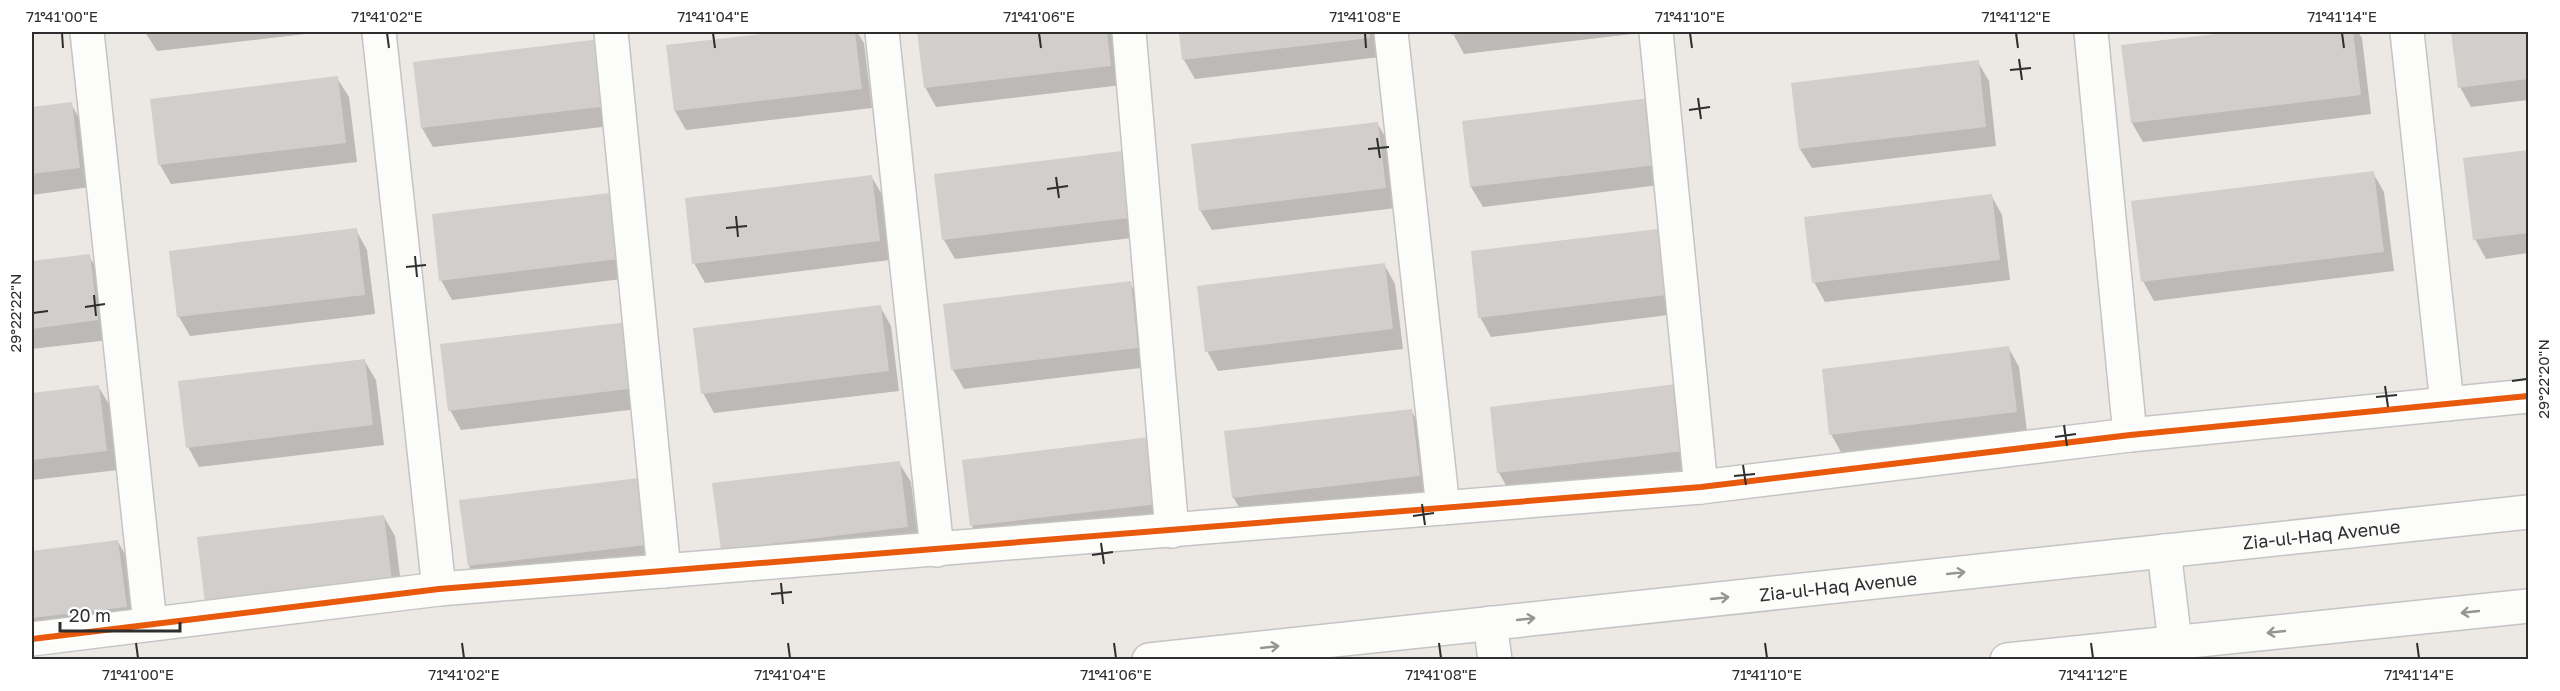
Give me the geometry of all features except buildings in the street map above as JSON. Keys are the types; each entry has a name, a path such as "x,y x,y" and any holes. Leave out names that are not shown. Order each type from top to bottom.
{"street":[{"path":"87,32 150,624"},
{"path":"379,32 439,589"},
{"path":"611,32 664,571"},
{"path":"882,32 937,549"},
{"path":"1130,32 1172,531"},
{"path":"1391,32 1443,508"},
{"path":"1656,32 1701,486"},
{"path":"2091,32 2130,435"},
{"path":"2407,32 2447,404"},
{"path":"32,639 439,589 1172,531 1701,486 2130,435 2529,396"},
{"name":"Zia-ul-Haq Avenue","path":"1149,660 2529,512"},
{"path":"2164,551 2175,642"},
{"path":"2007,660 2529,606"},
{"path":"1490,623 1495,660"}],"cycle path":[{"path":"32,639 439,589 1701,487 2130,435 2528,396"}]}
